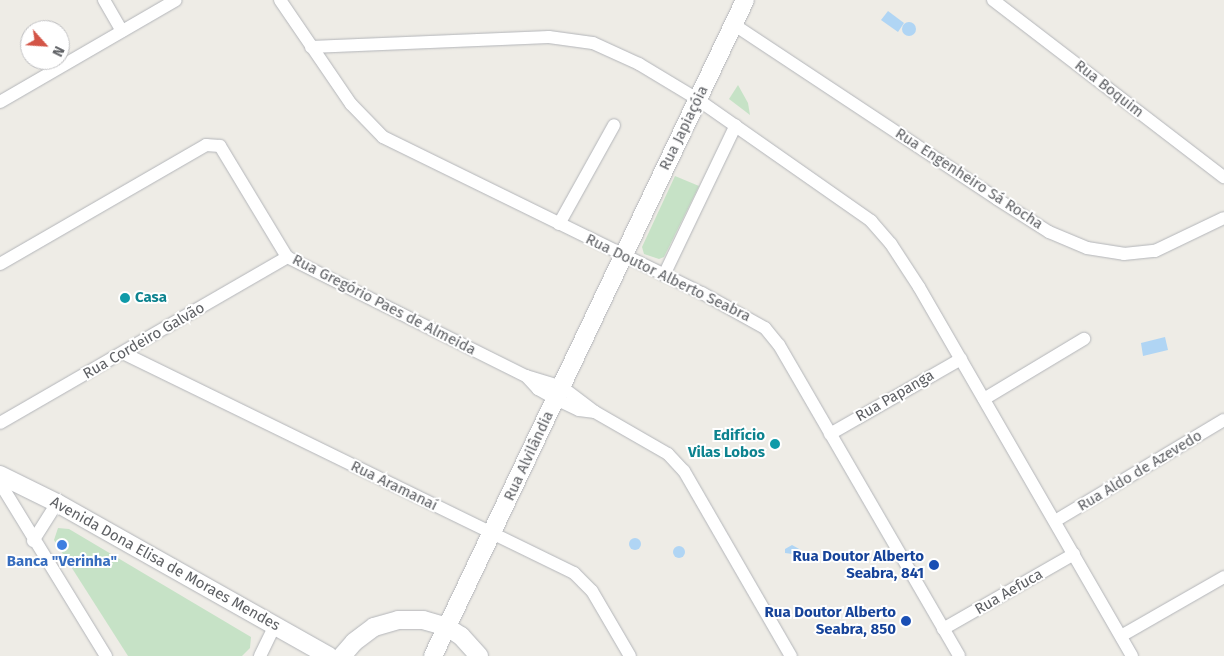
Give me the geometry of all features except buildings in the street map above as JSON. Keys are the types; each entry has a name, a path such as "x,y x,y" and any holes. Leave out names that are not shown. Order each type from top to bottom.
{"street":[{"path":"104,0 122,31"},
{"path":"0,102 176,0"},
{"name":"Rua Doutor Alberto Seabra","path":"280,0 351,104 383,136 664,275 765,328 779,345 958,656"},
{"name":"Rua Japiaçóia","path":"623,256 745,0"},
{"name":"Rua Boquim","path":"993,0 1224,177"},
{"name":"Rua Engenheiro Sá Rocha","path":"733,24 1049,232 1087,248 1124,254 1155,251 1224,218"},
{"path":"311,47 570,39 612,50 697,99 871,221 900,255 1132,656"},
{"path":"559,224 614,125"},
{"path":"664,275 736,125"},
{"name":"Rua Gregório Paes de Almeida","path":"0,264 212,144 226,152 287,257 595,412 651,443 684,471 791,656"},
{"name":"Rua Alvilândia","path":"433,656 623,256"},
{"name":"Rua Cordeiro Galvão","path":"0,423 287,257"},
{"path":"984,399 1084,339"},
{"name":"Rua Aramanaí","path":"123,353 584,581 630,656"},
{"name":"Rua Papanga","path":"830,434 961,359"},
{"name":"Rua Aldo de Azevedo","path":"1055,521 1224,420"},
{"name":"Avenida Dona Elisa de Moraes Mendes","path":"0,475 57,503 329,656"},
{"path":"0,483 32,541 106,656"},
{"path":"32,541 57,503"},
{"name":"Rua Aefuca","path":"943,629 1074,554"},
{"path":"1121,636 1224,577"},
{"path":"342,656 354,642 374,628 398,620 423,620 447,627 461,636 479,656"},
{"path":"260,656 275,625"}],"green space":[{"path":"738,85 748,103 750,115 729,99"},
{"path":"675,176 699,186 664,257 659,259 644,254 642,247"},
{"path":"58,528 69,529 251,637 250,648 242,656 128,656 54,540"}],"water":[{"path":"888,11 904,23 898,32 881,20"},
{"path":"909,22 914,24 916,29 914,34 909,36 904,34 902,29 904,24"},
{"path":"1165,337 1168,350 1143,356 1141,343"},
{"path":"635,538 641,544 635,550 629,544"},
{"path":"792,545 801,550 800,555 785,553 785,549"},
{"path":"677,546 681,546 685,552 681,558 677,558 673,554 673,550"}],"place":[{"name":"Casa","path":"125,298"},
{"name":"Edifício Vilas Lobos","path":"775,444"},
{"name":"Banca \"Verinha\"","path":"62,545"},
{"name":"Rua Doutor Alberto Seabra, 841","path":"934,565"},
{"name":"Rua Doutor Alberto Seabra, 850","path":"906,621"}]}
